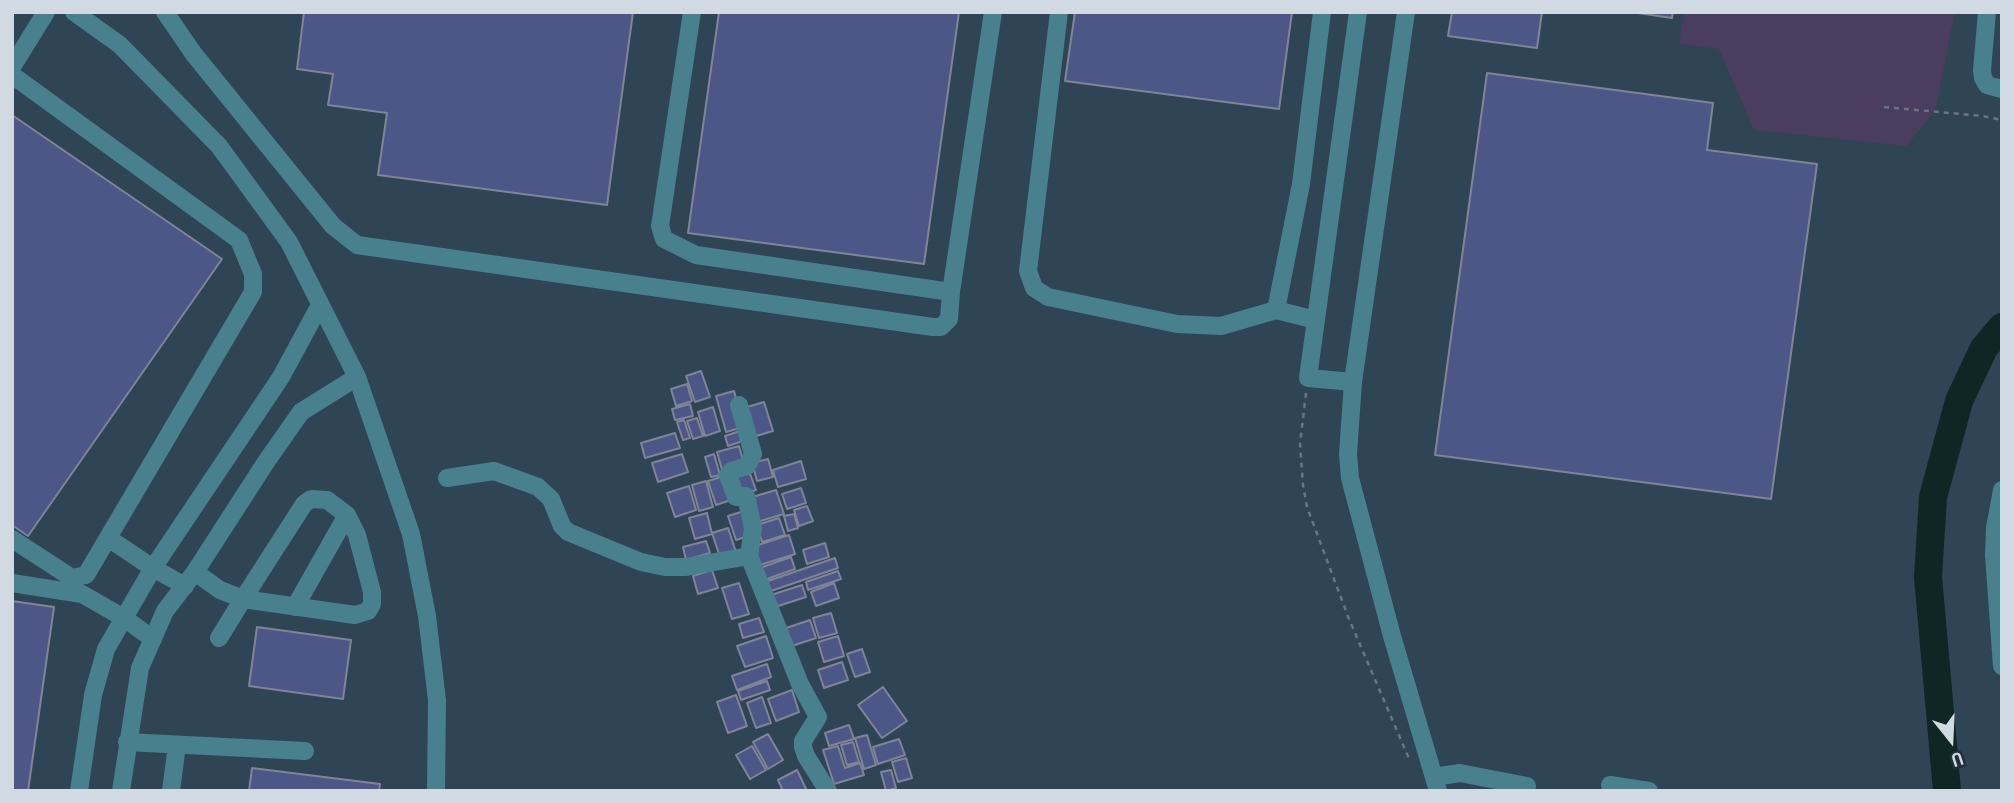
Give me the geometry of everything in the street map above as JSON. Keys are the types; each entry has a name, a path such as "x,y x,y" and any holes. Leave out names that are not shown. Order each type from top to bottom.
{"street":[{"path":"12,67 47,12"},
{"path":"74,12 120,46 219,146 289,242 357,377 411,534 427,616 436,700 436,791"},
{"path":"165,12 193,53 333,226 357,245 933,327 941,327 949,319 993,12"},
{"path":"691,12 660,226 664,239 696,255 951,292"},
{"path":"1059,12 1028,271 1034,288 1048,297 1177,324 1221,326 1276,310 1316,320"},
{"path":"1276,310 1301,184 1322,12"},
{"path":"1353,382 1308,378 1358,12"},
{"path":"1406,12 1353,382 1348,454 1350,478 1392,636 1436,784 1460,773 1527,786"},
{"path":"1987,12 1983,78 1987,85 2002,89"},
{"path":"12,75 239,240 253,274 253,292 86,575 72,578 12,538"},
{"path":"79,791 93,695 106,649 153,568 281,377 320,305"},
{"path":"121,791 139,668 166,611 301,412 357,377"},
{"path":"739,405 753,454 747,466 731,471 728,475 736,497 746,496 753,528 749,556 800,684 818,716 803,741 803,747 828,791"},
{"path":"447,478 494,471 538,487 547,494 562,526 568,532 642,562 665,567 686,567 749,556"},
{"path":"2002,490 1995,527 2002,666"},
{"path":"108,538 153,568 243,599 355,615 368,611 372,604 372,592 357,535 347,515 327,500 311,499 304,504 243,599 219,638"},
{"path":"295,607 347,515"},
{"path":"12,583 82,594 124,618 153,639"},
{"path":"127,742 305,751"},
{"path":"171,791 177,745"},
{"path":"1610,785 1648,791"}],"path":[{"path":"1884,107 2002,120"},
{"path":"1308,378 1300,444 1307,508 1349,620 1413,767"}],"shaded area":[{"path":"12,12 2002,12 2002,791 12,791"},
{"path":"1684,12 1955,12 1935,111 1906,146 1754,130 1719,49 1679,44"}],"building":[{"path":"304,12 633,12 607,205 378,175 387,113 328,105 333,74 297,69"},
{"path":"719,12 959,12 924,264 688,233"},
{"path":"1075,12 1292,12 1279,109 1065,81"},
{"path":"1452,12 1542,12 1537,48 1448,36"},
{"path":"1631,12 1673,12 1672,18"},
{"path":"1487,73 1713,103 1707,150 1817,164 1771,499 1435,455"},
{"path":"12,115 222,259 28,536 12,525"},
{"path":"701,371 710,397 695,402 686,376"},
{"path":"687,384 692,401 676,406 671,389"},
{"path":"734,391 744,427 726,432 716,396"},
{"path":"764,402 773,431 756,436 747,407"},
{"path":"690,404 693,416 675,420 672,409"},
{"path":"713,407 720,431 705,436 698,412"},
{"path":"697,418 703,436 693,439 687,421"},
{"path":"684,420 690,438 683,440 677,422"},
{"path":"743,430 746,440 728,446 725,436"},
{"path":"675,433 680,448 645,458 641,443"},
{"path":"739,446 744,464 722,470 717,452"},
{"path":"682,454 688,472 658,482 652,463"},
{"path":"714,454 720,475 711,477 705,457"},
{"path":"768,459 773,477 757,481 752,463"},
{"path":"801,461 806,479 778,487 773,470"},
{"path":"748,468 756,490 740,496 732,473"},
{"path":"724,476 731,500 716,505 708,481"},
{"path":"706,481 713,507 699,511 692,485"},
{"path":"689,486 696,510 675,517 667,493"},
{"path":"801,488 806,503 787,509 782,494"},
{"path":"776,490 784,514 757,522 749,498"},
{"path":"807,506 813,521 799,526 794,510"},
{"path":"744,511 752,535 736,540 728,516"},
{"path":"707,513 712,534 695,539 689,518"},
{"path":"794,514 798,528 788,531 784,516"},
{"path":"779,518 785,535 762,542 757,525"},
{"path":"728,528 736,552 720,557 712,533"},
{"path":"789,535 795,554 760,565 755,546"},
{"path":"706,541 710,553 686,560 683,547"},
{"path":"825,543 829,557 807,564 803,550"},
{"path":"791,557 795,569 764,580 760,568"},
{"path":"835,558 838,568 768,592 765,582"},
{"path":"712,570 718,588 698,594 693,576"},
{"path":"838,571 841,579 808,590 806,582"},
{"path":"739,583 749,614 732,619 722,588"},
{"path":"834,583 839,598 816,606 811,592"},
{"path":"802,585 806,597 775,607 771,595"},
{"path":"12,601 54,607 28,791 12,791"},
{"path":"831,613 837,633 819,638 813,618"},
{"path":"759,618 764,632 743,638 739,624"},
{"path":"810,620 816,638 792,646 786,628"},
{"path":"257,627 351,640 343,699 249,686"},
{"path":"766,636 773,658 745,667 737,646"},
{"path":"838,636 844,656 824,662 818,642"},
{"path":"862,649 870,672 855,677 847,654"},
{"path":"842,662 848,680 824,688 818,670"},
{"path":"767,664 771,677 737,690 732,676"},
{"path":"767,681 770,690 741,700 738,691"},
{"path":"883,687 907,721 882,738 858,705"},
{"path":"792,690 799,712 776,721 768,699"},
{"path":"736,695 747,726 728,733 717,702"},
{"path":"762,697 771,723 756,728 747,703"},
{"path":"849,725 854,739 829,746 825,733"},
{"path":"768,734 783,760 768,769 753,742"},
{"path":"867,735 876,765 864,769 855,738"},
{"path":"899,739 905,755 878,764 873,747"},
{"path":"853,742 859,762 847,765 841,745"},
{"path":"752,746 766,770 750,779 736,755"},
{"path":"838,746 845,768 860,763 864,775 834,784 823,750"},
{"path":"906,758 912,778 898,782 892,762"},
{"path":"252,768 380,784 379,791 249,791"},
{"path":"797,770 807,791 783,791 778,780"},
{"path":"891,770 896,788 886,791 881,772"}],"waterway":[{"path":"1947,791 1928,577 1933,497 1959,401 1984,348 2002,327"}]}
